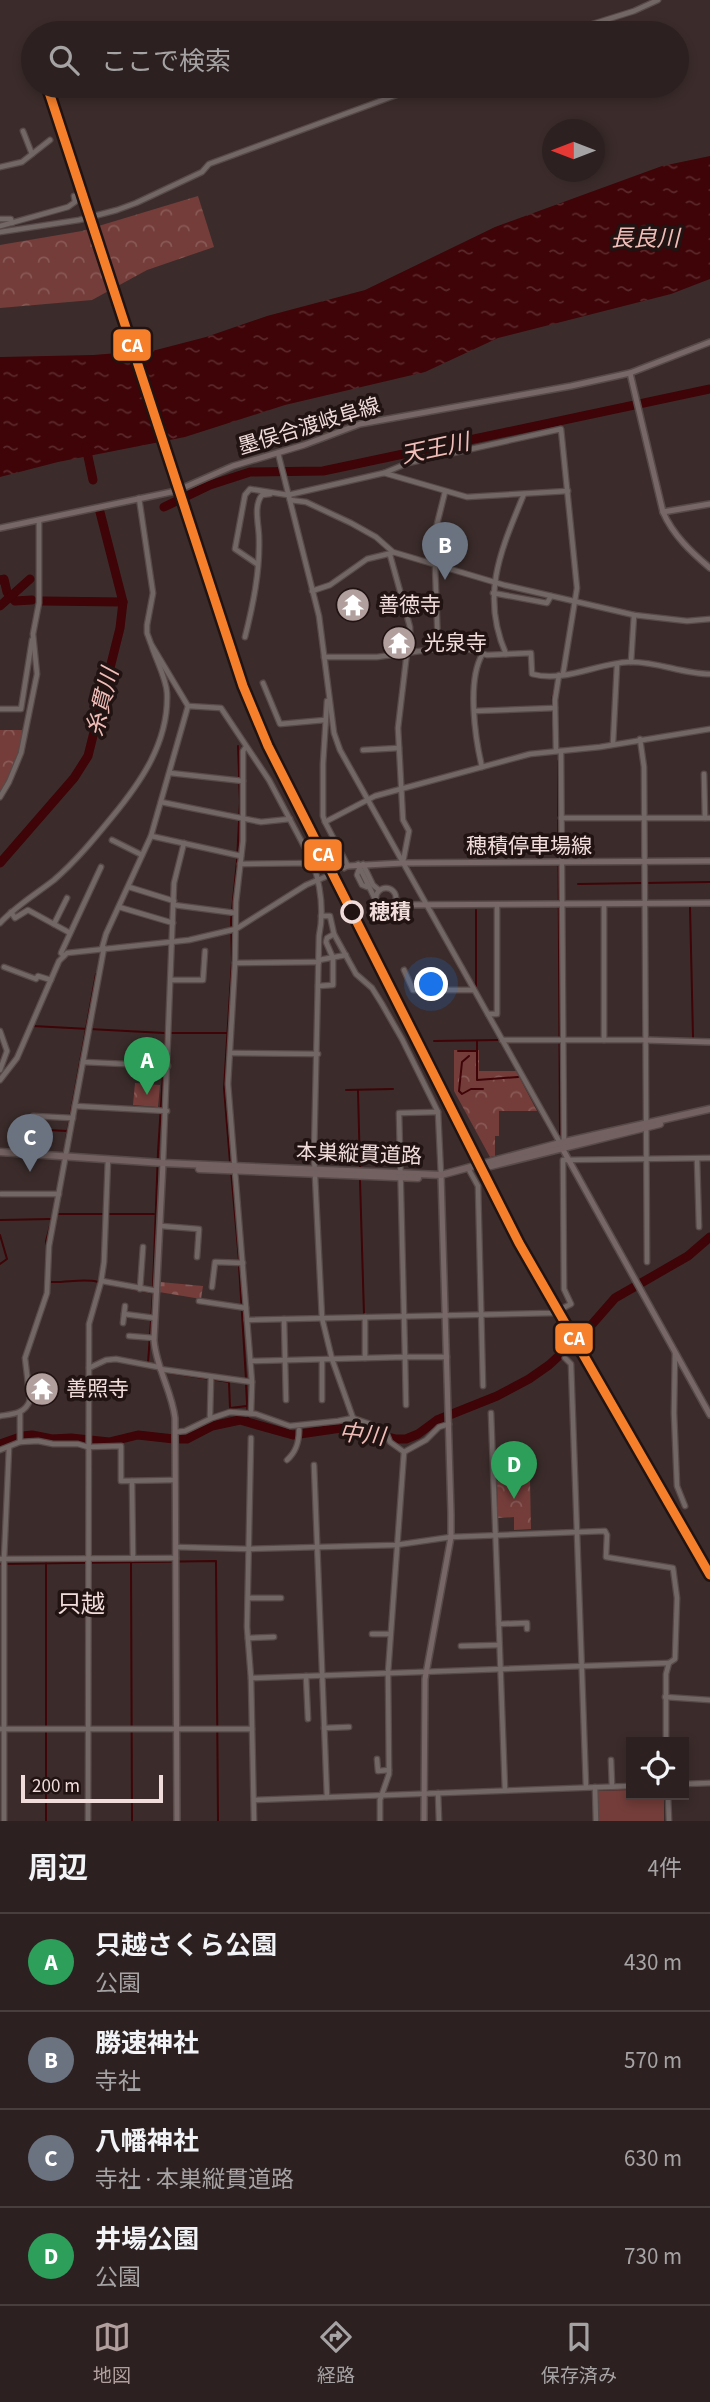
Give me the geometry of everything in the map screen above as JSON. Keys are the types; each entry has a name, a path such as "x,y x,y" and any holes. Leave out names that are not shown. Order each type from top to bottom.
{"main road":[{"name":"本巣縦貫道路","path":"0,1154 163,1165 441,1176 562,1144 710,1111"}],"street":[{"path":"602,21 658,0"},
{"path":"0,232 79,220 129,206 202,172 209,164 388,98"},
{"path":"23,131 32,155"},
{"path":"0,167 22,162 50,140"},
{"path":"0,226 68,207 75,202 74,197"},
{"path":"0,219 11,219 12,223"},
{"name":"墨俣合渡岐阜線","path":"0,528 176,491 226,469 278,455 360,424 384,418 631,375 710,342"},
{"path":"631,375 663,512 674,532 691,552 710,568"},
{"path":"289,497 384,473 408,463 561,429 577,587 555,708 561,818 559,862 563,1040 562,1144"},
{"path":"278,455 319,616 334,733 340,750 562,1144 568,1160 710,1415"},
{"path":"384,473 467,498 568,491"},
{"path":"257,564 235,549 245,495 250,489 306,502 376,537 392,553 410,627 398,728 403,820 409,831 403,863"},
{"path":"438,648 433,541 445,492"},
{"path":"245,637 255,595 258,499 262,495 274,493"},
{"path":"506,654 496,629 494,581 524,494"},
{"path":"0,923 54,880 93,842 138,786 154,754 167,708 167,690 147,625 153,593 139,498"},
{"path":"663,512 710,504"},
{"path":"0,709 20,709 39,603 39,520"},
{"path":"312,591 330,585 367,559 392,553 551,596 634,615 687,621 710,619"},
{"path":"493,593 547,603 551,596"},
{"path":"631,662 634,615"},
{"path":"0,797 21,753 35,688 37,674 33,634"},
{"path":"0,1416 20,1412 28,1406 30,1400 25,1358 47,1293 49,1246 106,934 151,836 188,706 151,644"},
{"path":"324,657 362,658 461,647 482,655 531,653 532,674 561,675 631,662 710,674"},
{"path":"482,655 477,663 475,710 482,767"},
{"path":"612,743 617,665"},
{"path":"263,683 280,724 325,720"},
{"path":"328,693 323,816 346,867"},
{"path":"188,706 221,708 270,780 319,880 321,916 315,1172 322,1318 332,1359 353,1418"},
{"path":"475,710 555,708"},
{"path":"326,822 367,800 530,754 710,729"},
{"path":"640,739 644,767 648,1262"},
{"path":"246,747 243,751 243,818 228,1084 251,1361 251,1413"},
{"path":"363,750 399,748"},
{"path":"170,773 243,780"},
{"path":"561,818 707,818 704,774"},
{"path":"161,802 261,822 290,819"},
{"path":"151,836 241,856"},
{"path":"112,840 142,855"},
{"path":"177,1821 174,1408 159,1368 154,1338 167,1111 174,883 184,843"},
{"name":"穂積停車場線","path":"346,867 403,863 710,861"},
{"path":"240,864 313,863"},
{"path":"360,866 368,887 381,907 710,903"},
{"path":"360,866 373,886 379,890 388,889 393,892 395,898 392,905"},
{"path":"64,956 61,953 101,867"},
{"path":"0,1080 17,1058 64,956 103,948 206,937 236,929 306,885 325,877"},
{"path":"129,887 174,903 236,913"},
{"path":"376,899 379,890"},
{"path":"54,924 67,898"},
{"path":"604,904 604,1040"},
{"path":"487,1014 497,1014 497,905"},
{"path":"118,907 173,923"},
{"path":"11,912 15,919 28,910 70,933"},
{"path":"321,916 330,916 334,934 346,956 356,974 372,988 382,1004 438,1112 451,1537 426,1672 424,1821"},
{"path":"318,986 333,985 333,958 326,942 327,938 334,934"},
{"path":"172,980 203,980 205,951"},
{"path":"235,963 319,961 346,956"},
{"path":"4,967 36,979 38,976 51,980"},
{"path":"404,970 413,990 473,990"},
{"path":"0,1031 7,1051 0,1070"},
{"path":"502,1040 710,1042"},
{"path":"230,1053 317,1054"},
{"path":"83,1062 168,1066"},
{"path":"75,1106 167,1111"},
{"path":"406,1405 399,1114 438,1112"},
{"path":"33,1127 33,1116 73,1118"},
{"path":"697,1158 699,1227"},
{"path":"247,1320 548,1314 571,1304 564,1289 563,1160 710,1158"},
{"path":"88,1821 89,1324 102,1281 108,1161"},
{"path":"469,1170 478,1186 484,1386"},
{"path":"1,1194 59,1194"},
{"path":"161,1226 199,1229 197,1257"},
{"path":"140,1289 143,1247"},
{"path":"212,1287 215,1262 243,1264"},
{"path":"102,1281 157,1291"},
{"path":"199,1301 246,1308"},
{"path":"123,1323 125,1306"},
{"path":"124,1314 155,1318"},
{"path":"365,1317 365,1358"},
{"path":"284,1319 286,1401"},
{"path":"129,1336 154,1338"},
{"path":"675,1352 677,1486 685,1506"},
{"path":"251,1361 447,1357"},
{"path":"565,1358 570,1364 586,1787"},
{"path":"89,1368 106,1360 116,1359 252,1382"},
{"path":"322,1360 323,1400"},
{"path":"210,1416 211,1377"},
{"path":"0,1450 9,1448 20,1438 20,1412"},
{"path":"175,1432 194,1428 223,1414 251,1413 290,1426 299,1433"},
{"path":"491,1413 505,1790"},
{"path":"290,1426 353,1418 373,1424 404,1452"},
{"path":"404,1452 426,1440 439,1427 449,1422"},
{"path":"299,1433 321,1423"},
{"path":"287,1460 293,1456 299,1433"},
{"path":"20,1438 88,1447 121,1447 121,1481 174,1480"},
{"path":"251,1438 248,1638 254,1821"},
{"path":"4,1821 2,1560 9,1448"},
{"path":"380,1821 381,1795 389,1770 388,1673 404,1452"},
{"path":"314,1465 327,1797"},
{"path":"132,1481 132,1558"},
{"path":"176,1547 249,1549 396,1545 451,1537 604,1531 607,1535 606,1557 673,1568 677,1598 676,1659 669,1663 251,1678"},
{"path":"2,1560 176,1558"},
{"path":"248,1598 281,1598"},
{"path":"499,1624 527,1623 527,1629"},
{"path":"372,1634 390,1634"},
{"path":"248,1638 274,1637"},
{"path":"461,1646 499,1645"},
{"path":"666,1737 665,1697 669,1663"},
{"path":"306,1676 308,1719"},
{"path":"665,1697 710,1700"},
{"path":"324,1728 349,1727"},
{"path":"2,1729 252,1729"},
{"path":"377,1759 378,1771 389,1770"},
{"path":"611,1760 612,1786"},
{"path":"689,1784 710,1783"},
{"path":"254,1800 626,1786"},
{"path":"595,1787 596,1821"},
{"path":"438,1793 439,1821"},
{"path":"668,1800 669,1821"}],"green space":[{"path":"198,196 214,247 147,270 92,300 0,308 0,245 82,231"},
{"path":"0,730 23,730 15,763 0,794"},
{"path":"454,1050 479,1050 479,1071 516,1071 537,1111 499,1111 499,1136 495,1136 495,1156 490,1157 454,1091"},
{"path":"135,1083 160,1085 158,1107 133,1105"},
{"path":"160,1282 203,1286 201,1299 159,1292"},
{"path":"530,1480 531,1529 514,1530 514,1517 498,1518 497,1481"},
{"path":"626,1790 626,1800 664,1800 664,1821 597,1821 597,1791"}],"water":[{"name":"長良川","path":"710,156 710,279 671,294 498,338 425,372 285,405 185,437 58,462 0,477 0,357 93,355 156,350 206,337 267,316 365,290 495,227 662,166"}],"waterway":[{"name":"天王川","path":"164,507 210,485 250,472 323,471 710,389"},
{"name":"糸貫川","path":"86,447 93,480"},
{"name":"糸貫川","path":"0,863 74,778 88,756 120,628 123,602 100,512"},
{"name":"天王川","path":"0,580 4,579 7,592 15,601 32,600"},
{"name":"天王川","path":"0,606 30,579"},
{"path":"43,601 123,602"},
{"path":"554,741 552,700 555,687"},
{"path":"230,1162 224,1088 232,961 231,920 240,802 238,746"},
{"path":"558,761 560,1135"},
{"path":"578,884 710,882"},
{"path":"690,906 693,1037"},
{"path":"476,910 476,990"},
{"path":"66,1139 96,974"},
{"path":"33,1026 164,1033"},
{"path":"153,1288 166,1028"},
{"path":"169,1033 227,1033"},
{"path":"434,1041 499,1040"},
{"path":"477,1041 477,1080 518,1077"},
{"path":"458,1051 477,1051"},
{"path":"469,1056 462,1062 459,1091 462,1094 471,1089 483,1089"},
{"path":"346,1090 393,1089"},
{"path":"358,1090 360,1170"},
{"path":"11,1128 67,1131"},
{"path":"231,1171 239,1260"},
{"path":"360,1180 364,1315"},
{"path":"58,1214 154,1214"},
{"path":"0,1220 51,1219"},
{"path":"47,1251 46,1241 50,1226"},
{"path":"0,1235 7,1259 0,1264"},
{"name":"中川","path":"0,1444 32,1435 52,1439 109,1442 138,1435 187,1439 212,1426 240,1420 293,1435 348,1427 406,1439 437,1420 497,1396 529,1379 549,1365 587,1330 615,1298 688,1256 710,1237"},
{"path":"239,1265 246,1379"},
{"path":"49,1282 98,1282"},
{"path":"107,1284 153,1293"},
{"path":"148,1363 153,1293"},
{"path":"529,1311 547,1312"},
{"path":"164,1372 229,1382 230,1408 247,1406"},
{"path":"246,1384 248,1422"},
{"path":"0,1564 216,1561 218,1821"},
{"path":"131,1562 132,1821"},
{"path":"46,1563 46,1821"}],"tunnel":[{"path":"325,877 344,868"}],"transit line":[{"name":"CA","path":"51,98 243,686 268,746 519,1243 710,1575"}],"place":[{"name":"勝速神社","path":"445,580"},
{"name":"善徳寺","path":"353,605"},
{"name":"光泉寺","path":"399,643"},
{"name":"穂積","path":"352,912"},
{"name":"只越さくら公園","path":"147,1095"},
{"name":"八幡神社","path":"30,1172"},
{"name":"善照寺","path":"42,1389"},
{"name":"井場公園","path":"514,1499"}],"district":[{"name":"只越","path":"81,1604"}]}
